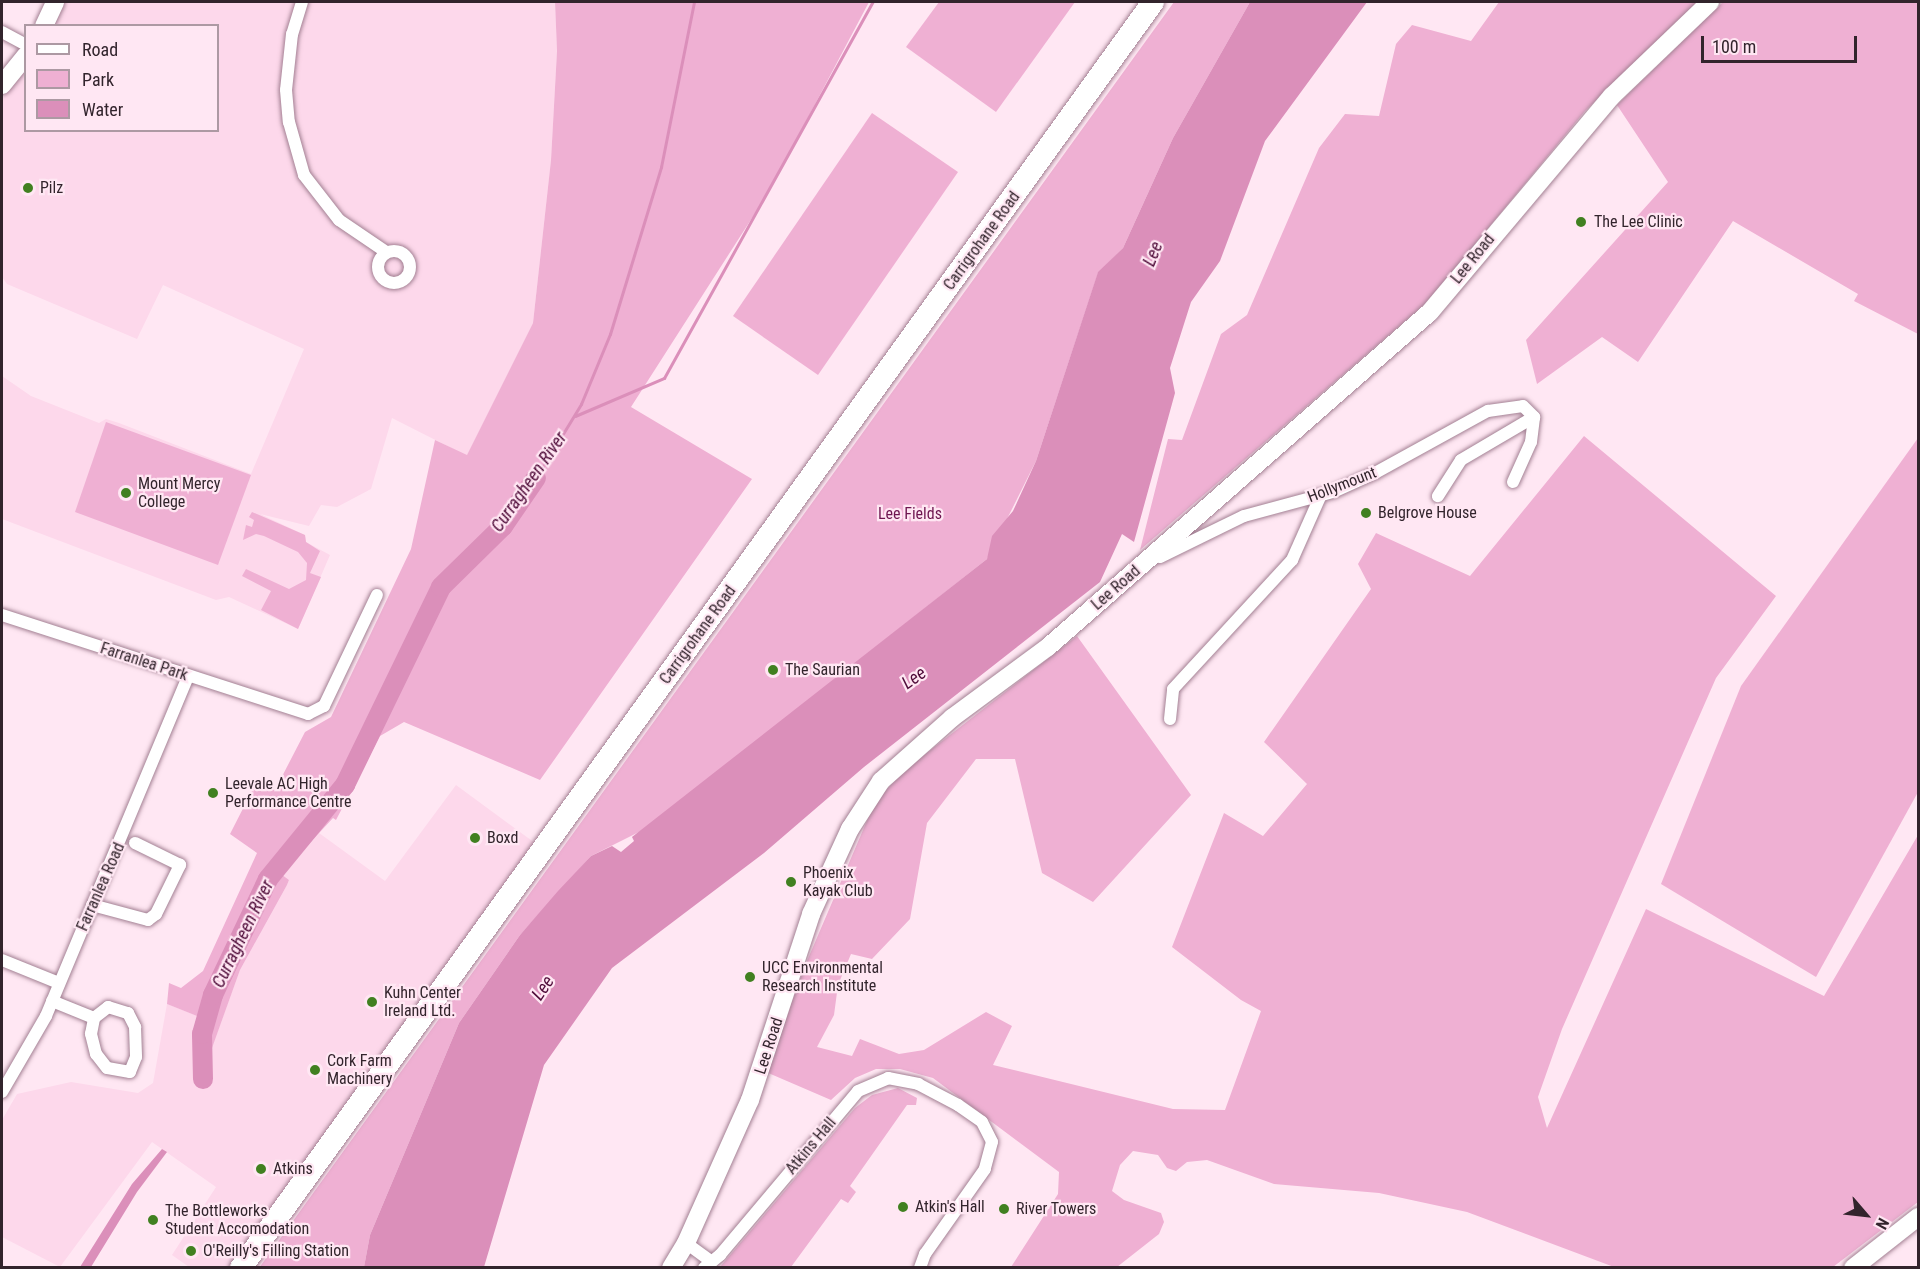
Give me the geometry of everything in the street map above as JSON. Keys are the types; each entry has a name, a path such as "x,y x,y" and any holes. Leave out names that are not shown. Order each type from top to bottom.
{"highway":[{"name":"Carrigrohane Road","path":"241,1268 1153,2"}],"street":[{"path":"45,24 55,2"},
{"path":"302,2 292,34 286,90 290,122 304,175 334,214 386,252"},
{"name":"Lee Road","path":"670,1268 684,1247 761,1070 811,914 850,830 881,781 923,741 1048,647 1430,312 1612,96 1710,2"},
{"path":"2,32 24,44"},
{"path":"2,86 24,58"},
{"name":"Hollymount","path":"1143,564 1244,516 1321,495 1375,474 1488,411 1523,406 1534,417"},
{"path":"1514,482 1531,442 1534,417"},
{"path":"1438,496 1461,460 1534,417"},
{"path":"1170,718 1173,688 1292,560 1321,495"},
{"name":"Farranlea Park","path":"2,615 308,714 324,706 377,595"},
{"name":"Farranlea Road","path":"2,1092 52,1001 188,676"},
{"path":"92,905 148,920 156,914 180,865 135,843"},
{"path":"2,960 59,983"},
{"path":"52,1001 94,1018"},
{"path":"111,1007 122,1010 131,1018 137,1042 135,1062 130,1072 114,1071 99,1060 92,1040 94,1018 111,1007"},
{"name":"Atkins Hall","path":"684,1247 706,1266 858,1091 888,1078 903,1079 933,1091 982,1122 990,1135 992,1149 982,1175 925,1254 920,1268"},
{"path":"1853,1268 1918,1216"}],"shaded area":[{"path":"62,2 555,2 557,51 551,160 533,323 467,456 392,418 371,489 337,507 321,505 309,526 260,514 305,535 306,542 330,555 298,629 229,597 216,600 2,519 2,376 31,396 99,423 106,419 119,423 251,474 304,349 163,285 137,339 7,284 2,277 2,99 24,70 24,132 219,132 219,24 52,24"},
{"path":"456,785 535,843 230,1267 189,1267 172,1255 216,1187 152,1142 60,1267 2,1237 2,1120 17,1094 71,1082 138,1093 153,1083 167,1004 202,1018 212,1047 240,970 289,880 281,874 319,833 385,881"}],"green space":[{"path":"555,2 869,2 768,193 631,407 752,479 540,780 404,722 380,736 336,820 333,818 281,874 289,880 240,970 212,1048 202,1018 167,1004 169,983 181,988 203,971 257,853 230,834 256,783 275,790 305,732 331,717 411,549 435,440 467,455 533,323 551,160 557,51"},
{"path":"939,2 1075,2 996,112 906,47"},
{"name":"Lee Fields","path":"1174,2 1250,2 1173,138 1123,248 1098,273 1036,461 987,559 647,828 591,856 520,935 459,1023 370,1235 364,1267 259,1268"},
{"path":"1499,2 1697,2 1585,111 1427,302 1140,550 1168,439 1182,440 1221,334 1247,315 1319,148 1345,114 1379,116 1396,44 1412,25 1471,41"},
{"path":"1723,2 1918,2 1918,334 1854,301 1858,294 1733,221 1638,362 1602,337 1537,384 1526,340 1668,182 1617,105"},
{"path":"872,113 958,172 818,375 733,316"},
{"path":"106,422 251,475 218,565 75,512"},
{"path":"1584,436 1776,596 1716,678 1562,1029 1538,1097 1547,1128 1646,909 1824,996 1918,835 1918,1202 1833,1267 1614,1267 1467,1212 1379,1193 1274,1184 1207,1160 1187,1162 1176,1171 1167,1168 1158,1155 1133,1151 1120,1165 1112,1191 1124,1200 1161,1213 1164,1222 1159,1234 1117,1267 1011,1267 1058,1194 1059,1172 933,1078 900,1069 876,1069 855,1078 831,1100 766,1072 804,968 875,802 905,770 1077,636 1191,795 1093,902 1042,873 1015,759 976,759 927,823 910,919 872,959 851,954 838,985 834,1015 817,1047 852,1056 860,1039 899,1054 924,1050 986,1012 1012,1026 993,1065 1173,1109 1225,1110 1261,1011 1241,1000 1172,947 1224,813 1263,836 1307,784 1264,742 1371,589 1358,564 1376,533 1470,576"},
{"path":"1918,438 1918,792 1816,977 1661,884 1741,686"},
{"path":"252,512 305,535 306,542 320,551 310,573 321,577 298,629 261,610 271,591 242,576 246,569 289,589 306,580 307,563 298,552 256,534 243,540 246,525 252,527 254,520 249,517"},
{"path":"898,1088 917,1098 916,1105 907,1105 850,1186 856,1192 848,1203 841,1199 791,1267 720,1267 855,1108 872,1095"}],"water":[{"name":"Lee","path":"1250,2 1367,2 1265,141 1220,261 1191,302 1170,368 1175,393 1134,542 1122,534 1100,582 864,767 764,853 612,968 544,1065 484,1267 364,1267 370,1235 459,1023 520,935 558,891 591,856 612,846 621,852 634,841 632,837 987,559 992,536 1013,511 1036,461 1098,272 1123,248 1173,138"},
{"path":"162,1149 167,1152 137,1192 91,1267 80,1267 132,1184"}],"waterway":[{"name":"Curragheen River","path":"536,478 581,404 610,334 661,167 694,2"},
{"path":"575,416 664,378 872,2"},
{"name":"Curragheen River","path":"203,1079 202,1034 213,995 268,879 345,785 441,587 503,526 536,478"}],"place":[{"name":"Pilz","path":"28,188"},
{"name":"The Lee Clinic","path":"1581,222"},
{"name":"Mount Mercy College","path":"126,493"},
{"name":"Belgrove House","path":"1366,513"},
{"name":"The Saurian","path":"773,670"},
{"name":"Leevale AC High Performance Centre","path":"213,793"},
{"name":"Boxd","path":"475,838"},
{"name":"Phoenix Kayak Club","path":"791,882"},
{"name":"UCC Environmental Research Institute","path":"750,977"},
{"name":"Kuhn Center Ireland Ltd.","path":"372,1002"},
{"name":"Cork Farm Machinery","path":"315,1070"},
{"name":"Atkins","path":"261,1169"},
{"name":"Atkin's Hall","path":"903,1207"},
{"name":"River Towers","path":"1004,1209"},
{"name":"The Bottleworks Student Accomodation","path":"153,1220"},
{"name":"O'Reilly's Filling Station","path":"191,1251"}]}
